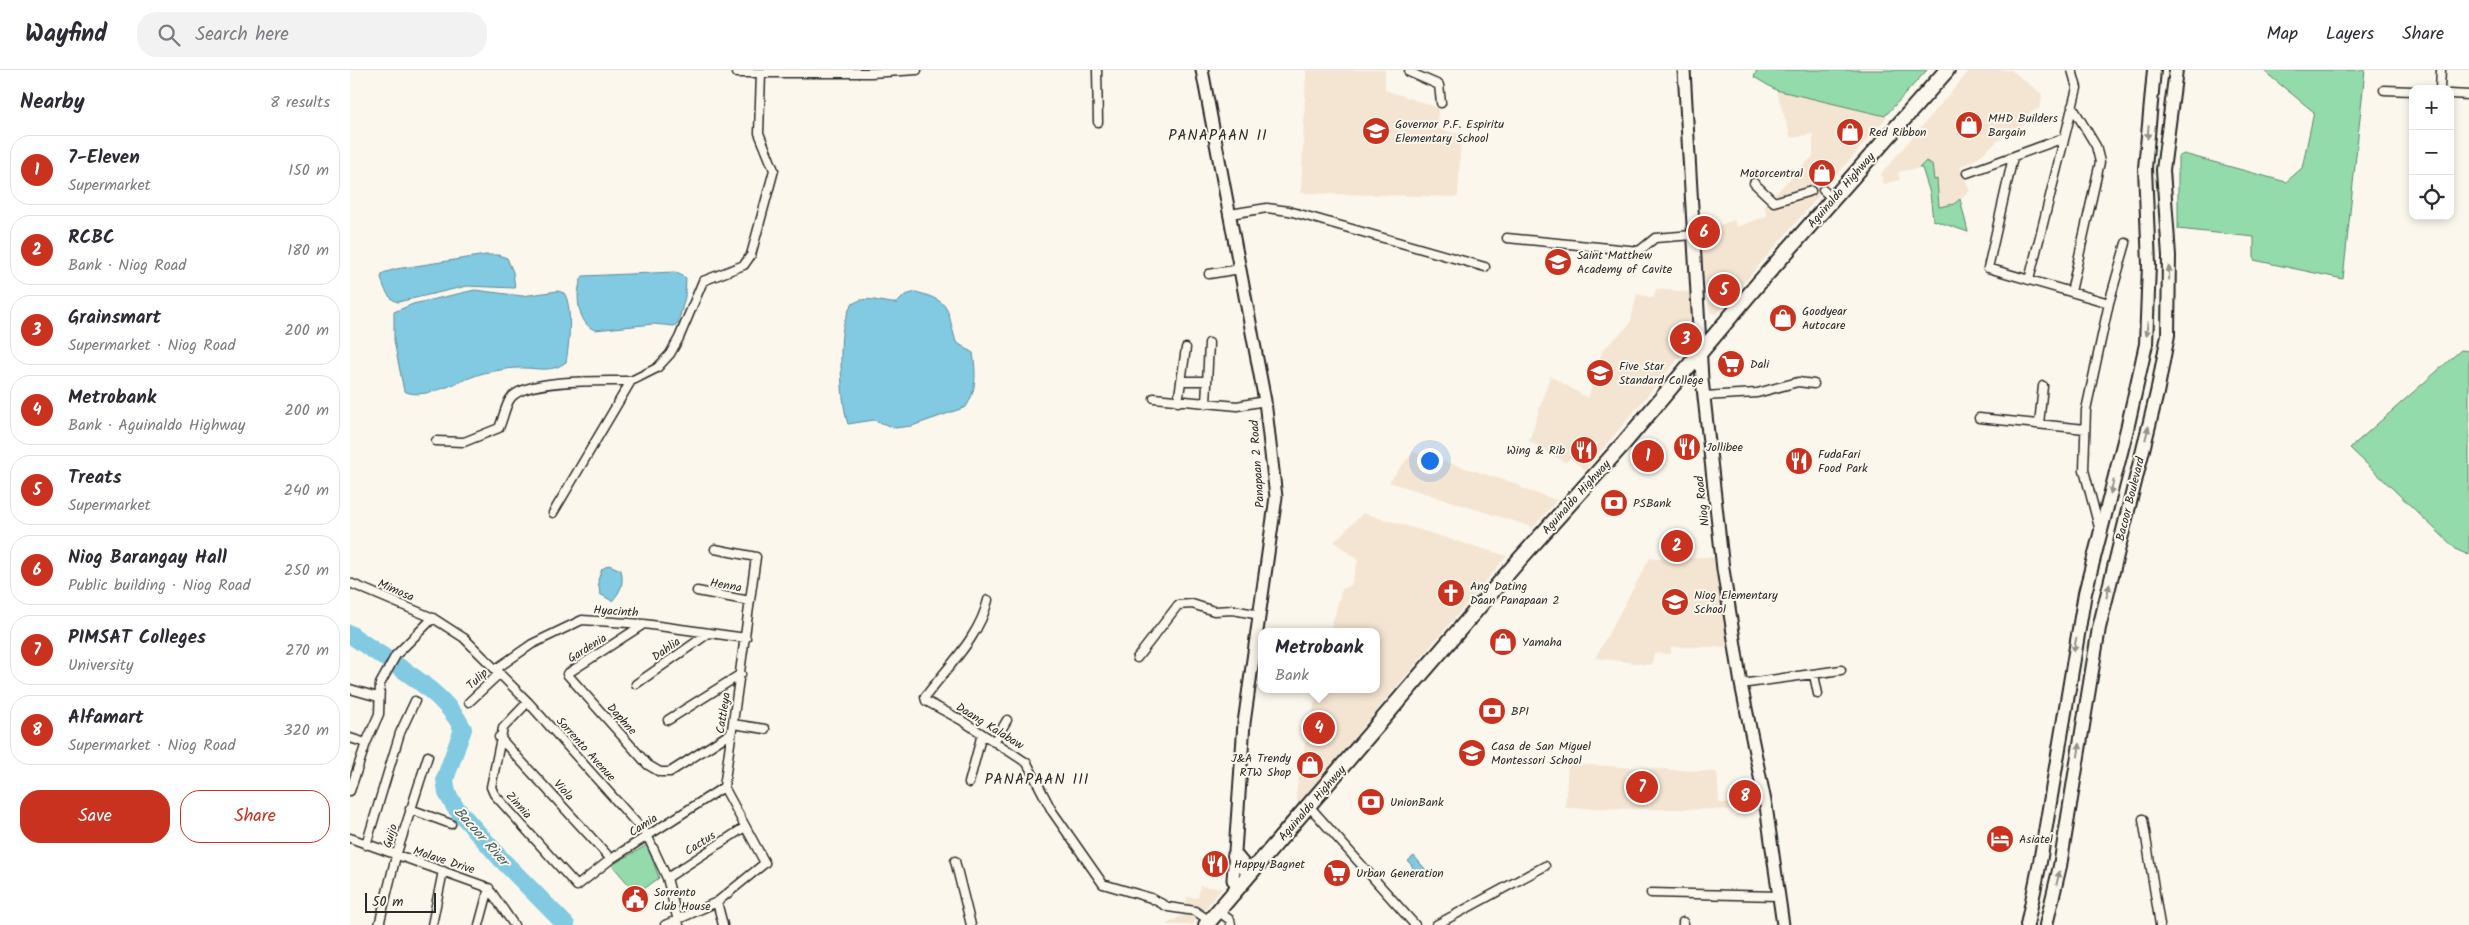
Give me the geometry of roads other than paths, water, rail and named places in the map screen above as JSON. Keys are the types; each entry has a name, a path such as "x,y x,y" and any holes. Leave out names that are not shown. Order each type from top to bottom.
{"highway":[{"name":"Aguinaldo Highway","path":"1212,919 1520,559 1700,353 1828,194 1947,70"},
{"path":"1235,856 1245,868 1252,868 1258,864"}],"main road":[{"name":"Bacoor Boulevard","path":"2027,925 2040,862 2078,628 2146,344 2149,310 2149,265 2144,182 2154,70"},
{"name":"Bacoor Boulevard","path":"2046,925 2060,866 2099,628 2157,393 2168,335 2169,256 2162,183 2176,70"},
{"path":"2153,83 2174,85"},
{"path":"2051,794 2071,798"}],"street":[{"path":"737,73 917,70"},
{"path":"1097,70 1098,122"},
{"name":"Panapaan 2 Road","path":"1202,70 1265,401 1276,497 1244,723 1233,880 1239,886"},
{"path":"1410,70 1409,72 1439,85 1441,103"},
{"name":"Niog Road","path":"1684,70 1700,353 1723,569 1741,684 1766,806 1783,925"},
{"path":"2029,280 2077,88 2072,70"},
{"path":"2440,70 2440,85"},
{"path":"436,441 464,442 499,428 510,398 520,391 570,380 631,381 657,368 670,354 679,338 702,281 744,265 751,255 774,170 759,133 755,72"},
{"path":"2384,90 2409,92"},
{"path":"2454,94 2469,95"},
{"path":"2071,292 2100,162 2096,146 2072,106"},
{"path":"1967,173 2064,138"},
{"path":"2013,157 1988,268 2109,303"},
{"path":"1754,183 1774,202 1811,191"},
{"path":"1230,214 1268,208 1288,212 1485,267"},
{"path":"1507,238 1639,251 1655,238 1693,235"},
{"path":"2100,534 2084,470 2086,410 2109,303 2126,243"},
{"path":"1208,274 1240,269"},
{"path":"1206,404 1209,343"},
{"path":"1178,402 1186,348"},
{"path":"553,513 631,381"},
{"path":"1182,381 1207,382"},
{"path":"1704,396 1758,393 1798,382 1814,384"},
{"path":"2039,424 2042,386"},
{"path":"1154,398 1178,402 1237,406 1265,401"},
{"path":"1979,418 2085,429"},
{"name":"Cattleya","path":"716,549 756,557 724,787"},
{"name":"Mimosa","path":"350,582 433,618"},
{"name":"Henna","path":"697,591 750,600"},
{"name":"Daang Kalabaw","path":"988,600 982,623 925,699 1028,763 1052,811 1103,884 1151,898 1168,907 1195,911 1212,919"},
{"path":"1137,658 1178,605 1192,604 1214,611 1233,610 1260,614"},
{"path":"350,791 366,743 380,714 378,698 380,684 396,655 433,618"},
{"name":"Sorrento Avenue","path":"433,618 464,638 498,671 648,835 666,878 678,923"},
{"name":"Hyacinth","path":"498,671 532,644 582,620 644,624 746,638"},
{"name":"Gardenia","path":"567,674 644,624"},
{"name":"Dahlia","path":"636,684 709,633"},
{"path":"1741,684 1841,670"},
{"name":"Tulip","path":"469,702 498,671"},
{"name":"Daphne","path":"567,674 648,765 660,772 666,773 732,732"},
{"path":"668,720 741,674"},
{"path":"1814,674 1818,694"},
{"path":"350,688 378,698"},
{"path":"366,845 400,733 415,702"},
{"name":"Zinnia","path":"528,702 509,720 500,737 491,787 494,794 577,886"},
{"path":"994,742 1007,720"},
{"path":"733,724 765,729"},
{"path":"969,783 982,734"},
{"name":"Viola","path":"500,737 611,859"},
{"path":"350,738 366,743"},
{"name":"Guijo","path":"379,925 396,856 428,756"},
{"path":"664,925 678,923 717,902 765,863 724,787"},
{"name":"Camia","path":"577,886 611,859 724,787"},
{"path":"1309,806 1415,925"},
{"path":"410,809 451,824"},
{"path":"2143,819 2160,925"},
{"name":"Cactus","path":"666,878 745,827"},
{"name":"Molave Drive","path":"350,838 488,888"},
{"path":"955,861 971,925"},
{"path":"1436,925 1545,866"},
{"path":"432,925 443,872"},
{"path":"479,925 488,888"},
{"path":"488,888 514,925"},
{"path":"1651,893 1778,896"},
{"path":"717,902 723,925"},
{"path":"1212,919 1230,920 1231,925"}],"water":[{"path":"486,255 499,255 507,258 513,272 515,288 467,286 398,302 391,299 381,277 383,273 396,269"},
{"path":"675,272 686,278 685,297 678,323 674,326 653,324 595,330 584,321 578,298 580,282 583,276"},
{"path":"475,290 522,296 558,291 564,293 569,307 569,337 566,362 549,369 514,368 484,373 422,394 404,391 394,341 394,312 413,304"},
{"path":"916,292 936,299 946,308 956,342 973,353 975,381 970,401 966,407 912,426 895,428 874,420 848,424 842,390 841,348 843,327 851,305 868,299 897,303 905,295"},
{"path":"609,565 621,570 622,575 621,587 612,601 600,594 598,580 602,569"},
{"path":"1414,856 1426,870 1419,875 1408,861"}],"waterway":[{"name":"Bacoor River","path":"350,634 428,688 454,714 463,729 445,779 447,793 455,807 502,860 566,925"}],"place":[{"name":"MHD Builders Bargain","path":"1969,125"},
{"name":"Governor P.F. Espiritu Elementary School","path":"1376,131"},
{"name":"Red Ribbon","path":"1850,132"},
{"name":"Motorcentral","path":"1822,173"},
{"name":"Niog Barangay Hall","path":"1704,232"},
{"name":"Saint Matthew Academy of Cavite","path":"1558,262"},
{"name":"Treats","path":"1724,290"},
{"name":"Goodyear Autocare","path":"1783,318"},
{"name":"Grainsmart","path":"1686,339"},
{"name":"Dali","path":"1731,364"},
{"name":"Five Star Standard College","path":"1600,373"},
{"name":"Jollibee","path":"1687,447"},
{"name":"Wing & Rib","path":"1584,450"},
{"name":"7-Eleven","path":"1648,456"},
{"name":"FudaFari Food Park","path":"1799,461"},
{"name":"PSBank","path":"1614,503"},
{"name":"RCBC","path":"1677,546"},
{"name":"Ang Dating Daan Panapaan 2","path":"1451,593"},
{"name":"Niog Elementary School","path":"1675,602"},
{"name":"Yamaha","path":"1503,642"},
{"name":"BPI","path":"1492,711"},
{"name":"Metrobank","path":"1319,728"},
{"name":"Casa de San Miguel Montessori School","path":"1472,753"},
{"name":"J&A Trendy RTW Shop","path":"1310,765"},
{"name":"PIMSAT Colleges","path":"1642,787"},
{"name":"Alfamart","path":"1745,796"},
{"name":"UnionBank","path":"1371,802"},
{"name":"Asiatel","path":"2000,839"},
{"name":"Happy Bagnet","path":"1215,864"},
{"name":"Urban Generation","path":"1337,873"},
{"name":"Sorrento Club House","path":"635,899"}],"district":[{"name":"PANAPAAN II","path":"1218,135"},
{"name":"PANAPAAN III","path":"1037,779"}]}
